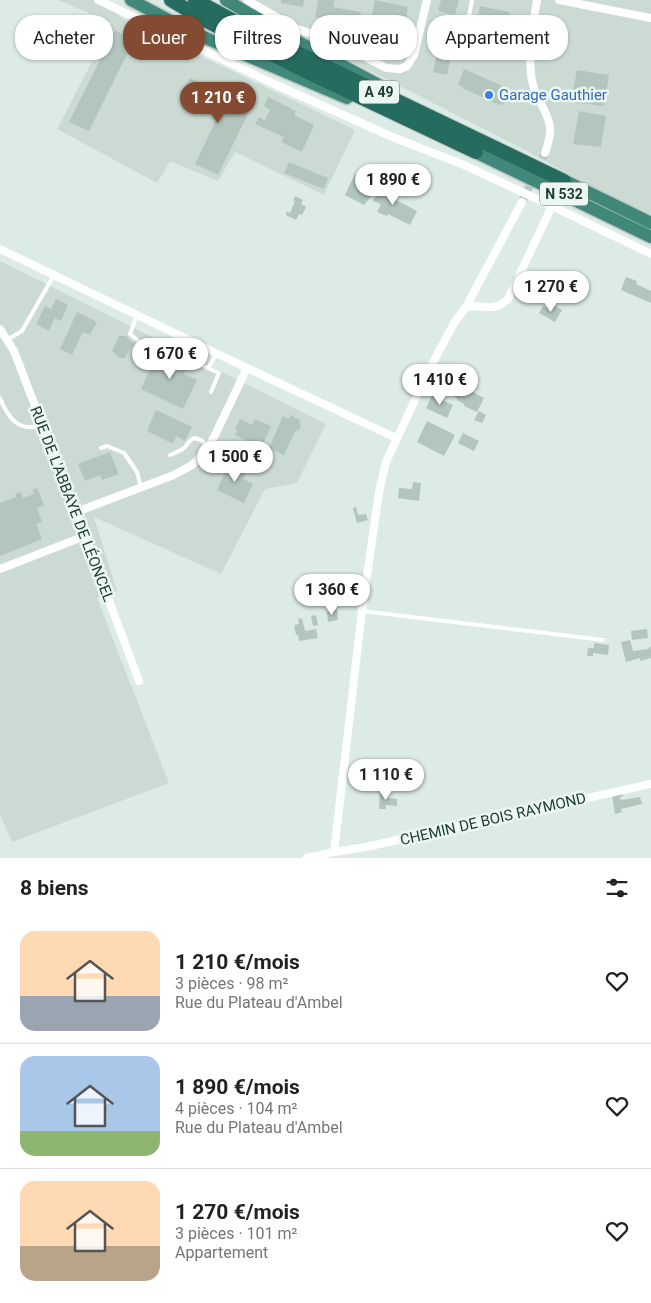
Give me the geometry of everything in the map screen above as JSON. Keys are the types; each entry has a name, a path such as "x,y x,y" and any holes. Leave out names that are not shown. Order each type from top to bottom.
{"highway":[{"path":"131,0 173,23 208,39 476,152"},
{"name":"A 49","path":"171,0 203,19 305,71 476,152"},
{"name":"A 49","path":"195,0 276,43 564,181"},
{"path":"226,0 310,48 564,181"},
{"name":"N 532","path":"476,152 651,236"},
{"name":"N 532","path":"564,181 651,223"}],"street":[{"path":"98,0 289,91 390,136 464,165 651,254"},
{"path":"247,0 295,28 340,44 386,68 400,69 407,66 414,55 427,0"},
{"path":"537,0 531,37 530,64 532,82 548,117 550,128 545,153"},
{"path":"559,0 651,18"},
{"path":"334,852 362,611 379,492 386,462 396,438 454,323 466,307 522,202"},
{"path":"466,307 493,308 501,305 508,299 552,206"},
{"path":"0,249 396,438"},
{"name":"RUE DE L'ABBAYE DE LÉONCEL","path":"0,328 14,351 139,681"},
{"path":"76,512 183,471 199,459 208,447 247,368"},
{"path":"0,569 85,536"},
{"name":"CHEMIN DE BOIS RAYMOND","path":"307,858 366,847 651,784"}],"lane":[{"path":"469,15 472,0"},
{"path":"7,340 22,331 54,275"},
{"path":"137,315 130,334 141,343"},
{"path":"180,355 187,339"},
{"path":"162,347 219,373 211,392"},
{"path":"208,368 217,353"},
{"path":"0,398 12,420 22,427 32,428 42,424"},
{"path":"170,455 180,451 194,438 201,440 208,447"},
{"path":"101,448 107,446 124,454 137,472 141,487"},
{"path":"362,611 603,640"}],"shaded area":[{"path":"58,0 101,0 123,18 123,60 205,60 205,58 355,130 324,195 235,152 218,181 170,161 157,183 57,129 93,60 113,60 113,15 93,15"},
{"path":"239,0 651,0 651,220 527,151 348,60 417,60 417,15 310,15 310,40 300,35 300,15 262,15"},
{"path":"0,261 326,424 297,483 265,489 221,574 94,517 117,591 97,598 169,783 12,842 0,814"}],"building":[{"path":"281,0 304,0 303,7 281,3"},
{"path":"318,0 335,0 333,7 361,12 360,15 315,15"},
{"path":"375,0 408,7 407,15 372,15"},
{"path":"441,0 459,0 455,15 438,11"},
{"path":"480,6 510,12 509,15 478,15"},
{"path":"115,30 123,34 124,60 89,131 69,122 100,60 113,60 113,34"},
{"path":"436,60 450,60 447,75 433,72"},
{"path":"464,69 511,90 506,102 500,105 458,85"},
{"path":"577,70 609,75 604,106 571,102"},
{"path":"190,78 251,108 218,175 195,164 220,112 182,94"},
{"path":"268,97 296,111 294,115 314,125 302,152 281,142 284,137 255,124 259,117 265,120 270,110 264,106"},
{"path":"579,111 606,116 601,147 573,144"},
{"path":"289,162 328,178 324,189 284,173"},
{"path":"355,174 371,182 366,192 372,195 364,205 345,195"},
{"path":"382,184 396,191 392,198 417,211 410,225 388,214 387,216 377,212 381,204 373,201"},
{"path":"295,196 303,200 301,204 306,207 302,215 299,214 296,220 286,215 287,211 290,213"},
{"path":"626,277 637,281 636,284 651,291 651,303 621,290"},
{"path":"56,299 68,305 61,321 55,318 49,331 36,324 45,306 51,309"},
{"path":"543,306 552,311 555,306 562,310 555,322 539,313"},
{"path":"77,312 97,322 90,335 83,332 72,355 60,349"},
{"path":"119,336 126,336 134,344 125,358 120,358 112,351"},
{"path":"160,350 188,364 184,374 197,380 183,409 141,389"},
{"path":"457,371 467,377 465,381 455,376"},
{"path":"450,380 484,398 477,412 464,406 464,404 451,395 450,397 443,393"},
{"path":"432,395 453,405 447,418 426,408"},
{"path":"156,410 192,427 185,441 176,436 173,444 147,431"},
{"path":"479,411 486,415 482,423 474,420"},
{"path":"290,415 300,420 299,424 301,425 298,431 296,430 284,455 269,448 283,416 289,419"},
{"path":"240,419 252,425 255,419 271,426 261,448 235,435 237,430 235,429"},
{"path":"427,421 455,435 444,456 417,442"},
{"path":"463,433 479,441 474,451 458,443"},
{"path":"110,452 119,474 102,480 100,475 85,481 78,464"},
{"path":"230,463 247,471 243,479 253,484 244,503 217,490 224,471"},
{"path":"413,482 421,483 419,501 398,498 399,488 412,489"},
{"path":"37,488 44,505 37,508 42,522 36,524 42,539 0,556 0,503 16,497 15,494 21,492 23,498 34,494 32,490"},
{"path":"356,507 358,515 366,514 368,520 357,523 353,508"},
{"path":"337,610 338,620 328,622 327,612"},
{"path":"316,615 318,625 313,626 311,616"},
{"path":"302,618 305,631 316,629 318,638 299,641 294,625 299,624 298,619"},
{"path":"647,629 648,638 632,640 631,631"},
{"path":"630,640 633,651 648,649 651,646 651,658 640,661 640,658 626,662 621,642"},
{"path":"594,643 609,645 608,655 593,653 593,656 587,656 588,648 594,648"},
{"path":"380,791 387,791 386,798 397,799 397,806 386,805 386,809 379,809"},
{"path":"623,793 623,796 620,797 621,800 640,797 642,804 621,809 622,812 615,814 612,795"}],"tunnel":[{"path":"522,202 545,153"}],"place":[{"name":"Garage Gauthier","path":"489,95"}]}
